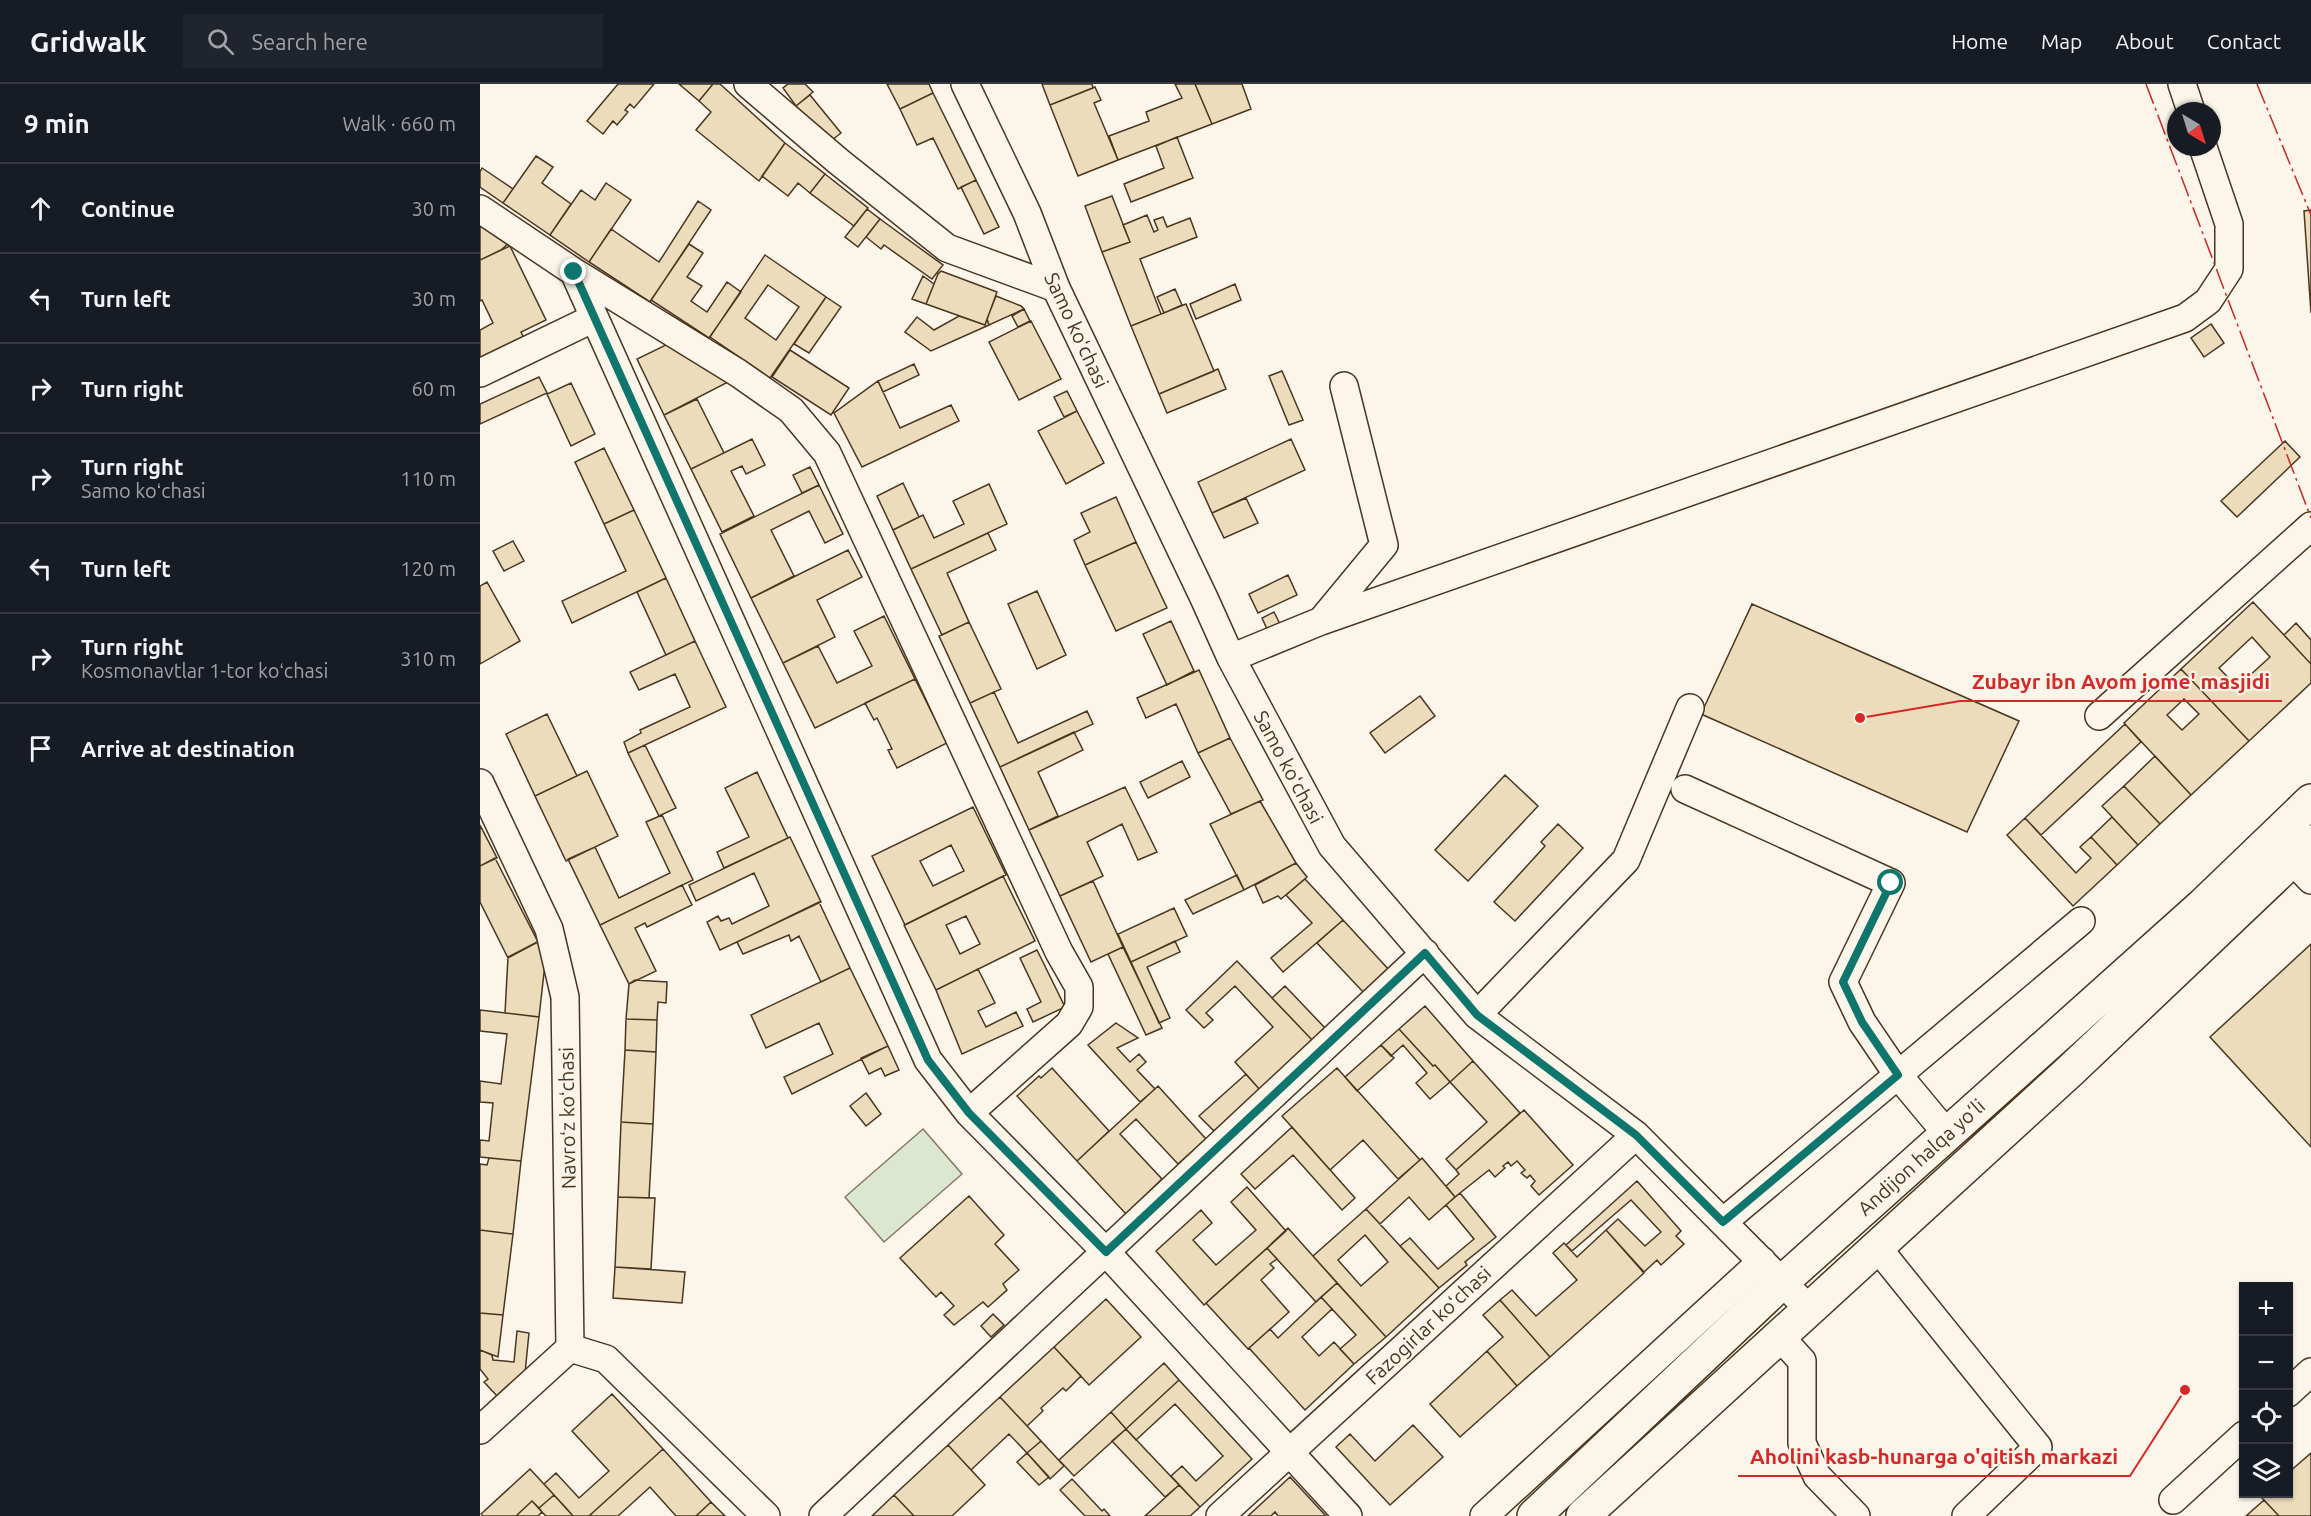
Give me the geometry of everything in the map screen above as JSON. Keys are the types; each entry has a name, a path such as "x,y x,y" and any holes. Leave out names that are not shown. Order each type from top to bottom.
{"highway":[{"name":"Andijon halqa yo‘li","path":"1534,1516 1772,1272 1947,1134 2204,904 2311,801"},
{"name":"Andijon halqa yo‘li","path":"1583,1516 1876,1246 2305,861"}],"street":[{"path":"748,84 838,161 947,248 1056,288"},
{"name":"Samo koʻchasi","path":"965,84 1027,213 1056,288 1231,658 1332,846 1477,1015 1636,1135 1809,1309"},
{"path":"2182,84 2188,102"},
{"path":"1231,658 1321,621 2185,318 2208,301 2229,269 2229,225 2206,156"},
{"path":"480,209 574,272 738,374 791,410 827,453 1053,942 1078,987 1079,1007 1069,1024 969,1113"},
{"path":"574,272 928,1060 969,1113 1106,1252 1348,1516"},
{"path":"480,373 594,318"},
{"path":"1321,621 1384,545 1344,386"},
{"path":"2099,716 2311,526"},
{"path":"1477,1015 1626,860 1690,708"},
{"name":"Navroʻz koʻchasi","path":"480,783 549,928 565,997 570,1348"},
{"path":"1685,789 1891,883 1843,982 1862,1022 1898,1075 1947,1134"},
{"path":"1723,1222 2081,921"},
{"path":"823,1516 1425,953"},
{"name":"Fazogirlar koʻchasi","path":"1220,1516 1636,1135"},
{"path":"1876,1246 2038,1447 1966,1516"},
{"path":"1484,1516 1772,1272"},
{"path":"1779,1336 1802,1361 1802,1443 1818,1476 1856,1516"},
{"path":"480,1430 570,1348 606,1359 766,1516"},
{"path":"2292,1390 2311,1372"},
{"path":"2174,1500 2239,1440"}],"green space":[{"path":"923,1129 962,1174 884,1242 845,1197"}],"building":[{"path":"618,84 654,84 634,108 630,104 625,110 628,112 617,125 613,121 603,134 587,121"},
{"path":"679,84 713,84 699,101"},
{"path":"713,84 720,84 785,143 759,181 696,130 711,112 699,101"},
{"path":"788,84 805,84 813,92 796,106 783,88"},
{"path":"887,84 929,84 933,93 900,109"},
{"path":"1042,84 1092,84 1093,88 1050,105"},
{"path":"1175,84 1195,84 1212,124 1118,160 1109,136 1149,121 1146,112 1182,98"},
{"path":"1195,84 1242,84 1251,109 1212,124"},
{"path":"1095,87 1101,100 1094,103 1118,160 1078,176 1050,105"},
{"path":"933,93 976,180 958,189 933,138 917,145 900,109"},
{"path":"810,95 841,133 827,144 796,106"},
{"path":"1177,137 1193,178 1131,202 1124,184 1164,168 1156,146"},
{"path":"785,143 825,174 810,193 798,183 788,196 762,176"},
{"path":"536,156 553,167 542,183 571,204 550,235 503,203"},
{"path":"482,168 513,189 503,203 480,187"},
{"path":"825,174 868,208 854,226 810,193"},
{"path":"976,180 999,227 984,234 961,187"},
{"path":"606,183 631,200 589,262 550,235 581,190 595,200"},
{"path":"1112,196 1130,242 1102,252 1085,206"},
{"path":"698,201 711,210 650,302 589,262 611,229 659,262"},
{"path":"867,209 880,219 858,247 845,237"},
{"path":"2311,210 2311,313 2304,211"},
{"path":"1147,215 1154,232 1158,230 1154,220 1163,217 1167,227 1190,218 1197,237 1140,259 1161,314 1131,326 1102,252 1130,242 1123,225"},
{"path":"880,219 943,265 932,279 884,245 881,249 866,237"},
{"path":"480,223 510,242 501,250 480,260"},
{"path":"689,244 703,253 687,277 702,286 691,301 707,312 727,282 741,292 709,338 651,300"},
{"path":"510,246 546,320 521,332 527,344 480,366 480,330 493,323 482,300 480,301 480,260"},
{"path":"765,255 826,297 770,378 710,337","holes":["768,285 799,307 776,340 745,318"]},
{"path":"941,271 997,292 985,325 926,304"},
{"path":"923,276 934,284 926,304 912,299"},
{"path":"1235,284 1241,300 1196,319 1190,304"},
{"path":"1175,289 1182,305 1164,313 1157,297"},
{"path":"996,296 1024,309 989,325 987,319"},
{"path":"826,297 841,307 809,353 794,344"},
{"path":"1186,304 1214,371 1159,394 1131,326"},
{"path":"1024,309 1030,321 1018,327 1012,316"},
{"path":"959,316 985,325 987,319 989,325 931,351 905,332 917,317 934,330"},
{"path":"1031,321 1061,379 1019,400 989,342"},
{"path":"2211,324 2224,343 2204,357 2191,338"},
{"path":"678,339 734,379 664,415 637,359"},
{"path":"790,350 849,388 831,415 772,377"},
{"path":"914,364 919,375 883,392 878,381"},
{"path":"1218,369 1226,389 1167,413 1159,394"},
{"path":"1282,371 1303,420 1289,425 1269,376"},
{"path":"539,377 547,393 480,424 480,404"},
{"path":"878,381 900,428 951,405 959,421 862,467 834,413"},
{"path":"571,383 595,434 571,446 547,394"},
{"path":"1067,391 1077,411 1064,417 1054,397"},
{"path":"697,399 724,453 691,469 664,415"},
{"path":"1077,411 1104,463 1066,484 1038,431"},
{"path":"752,439 765,465 746,474 742,466 731,471 754,516 722,532 691,469"},
{"path":"1291,439 1305,470 1212,513 1198,482"},
{"path":"2285,441 2300,457 2237,517 2221,501"},
{"path":"604,448 634,510 604,524 575,462"},
{"path":"810,467 819,485 802,493 793,475"},
{"path":"903,483 919,517 893,530 877,496"},
{"path":"989,484 1007,524 911,569 893,530 923,515 934,538 964,524 953,501"},
{"path":"819,485 843,534 825,543 809,511 771,530 794,576 751,598 720,534"},
{"path":"1116,497 1136,542 1085,565 1074,540 1090,532 1081,513"},
{"path":"1246,498 1258,523 1224,538 1212,513"},
{"path":"634,510 666,578 572,623 562,601 626,571 604,524"},
{"path":"988,533 996,550 947,573 969,622 942,635 911,569"},
{"path":"513,541 524,561 504,571 493,551"},
{"path":"1136,542 1167,608 1116,631 1085,565"},
{"path":"848,550 862,577 817,600 835,637 783,663 751,598"},
{"path":"1288,575 1297,595 1258,613 1249,594"},
{"path":"666,578 695,641 666,655 637,592"},
{"path":"487,582 520,641 480,664 480,586"},
{"path":"1037,591 1066,655 1037,669 1008,604"},
{"path":"2253,602 2311,664 2311,683 2249,741 2181,669","holes":["2252,637 2270,657 2237,687 2219,668"]},
{"path":"1752,604 2019,721 1967,832 1701,714"},
{"path":"1274,612 1280,624 1267,629 1262,618"},
{"path":"884,616 915,679 815,728 783,663 818,646 837,683 872,666 854,631"},
{"path":"1171,621 1194,671 1167,685 1143,634"},
{"path":"969,622 1001,689 970,703 939,636"},
{"path":"2296,623 2311,640 2311,664 2284,635"},
{"path":"695,641 726,707 628,753 624,742 641,733 640,730 690,707 675,674 639,690 630,672"},
{"path":"2181,669 2249,741 2191,795 2124,723","holes":["2184,699 2199,714 2182,730 2167,715"]},
{"path":"1199,670 1230,738 1198,753 1176,704 1146,718 1137,698"},
{"path":"915,679 947,743 897,768 888,750 892,749 877,718 874,720 865,703"},
{"path":"994,692 1018,743 1087,711 1093,724 1000,767 970,703"},
{"path":"1420,696 1435,716 1385,753 1370,733"},
{"path":"547,714 577,776 535,796 506,734"},
{"path":"2125,724 2141,742 2041,835 2025,818"},
{"path":"1074,732 1083,750 1038,772 1058,816 1029,830 1000,767"},
{"path":"1230,738 1263,800 1231,814 1198,753"},
{"path":"645,745 676,808 659,816 628,753"},
{"path":"2155,756 2191,795 2160,824 2124,786"},
{"path":"1182,761 1190,777 1148,798 1140,782"},
{"path":"587,771 618,836 566,861 535,796"},
{"path":"757,772 788,838 724,868 717,852 749,837 725,788"},
{"path":"1505,775 1538,806 1468,881 1435,850"},
{"path":"2124,786 2160,824 2138,845 2102,806"},
{"path":"1125,787 1157,852 1138,860 1122,824 1087,842 1103,876 1060,896 1029,830"},
{"path":"1260,801 1296,863 1244,890 1210,824"},
{"path":"973,807 1006,875 905,925 872,856","holes":["951,845 964,871 933,886 920,861"]},
{"path":"662,815 693,880 600,925 568,859 595,847 619,898 670,873 646,822"},
{"path":"2112,817 2138,845 2117,865 2091,837"},
{"path":"2025,818 2076,873 2091,858 2080,847 2091,837 2117,865 2073,906 2007,835"},
{"path":"1558,824 1583,848 1515,921 1494,902 1545,846 1541,842"},
{"path":"480,825 497,858 480,866"},
{"path":"790,837 821,902 720,950 707,922 718,916 721,921 729,918 732,924 769,906 754,873 696,901 689,885"},
{"path":"495,858 538,942 508,958 480,902 480,866"},
{"path":"1296,863 1307,877 1281,899 1278,896 1263,903 1255,885"},
{"path":"1237,875 1244,890 1193,914 1185,900"},
{"path":"1003,876 1035,941 936,990 904,925","holes":["966,916 980,944 960,954 946,925"]},
{"path":"1305,879 1343,920 1283,972 1271,958 1312,923 1286,895"},
{"path":"1093,881 1123,947 1091,962 1060,896"},
{"path":"682,885 692,905 647,927 645,923 635,928 656,971 629,984 600,925"},
{"path":"819,902 850,968 821,982 799,936 791,941 789,935 743,954 737,942"},
{"path":"1174,908 1187,936 1131,962 1118,934"},
{"path":"1343,920 1390,971 1365,994 1317,943"},
{"path":"539,941 546,955 539,1017 505,1013 508,957"},
{"path":"1175,941 1180,952 1147,967 1170,1018 1159,1023 1131,962"},
{"path":"2311,944 2311,1147 2210,1037"},
{"path":"1123,947 1162,1028 1146,1035 1108,954"},
{"path":"1037,950 1065,1007 1033,1022 1027,1009 1041,1002 1020,958"},
{"path":"1237,961 1313,1041 1260,1090 1235,1062 1273,1027 1235,986 1206,1013 1213,1020 1204,1028 1186,1010"},
{"path":"850,968 888,1046 792,1094 784,1077 833,1054 819,1023 766,1048 751,1015"},
{"path":"978,969 995,1003 978,1011 986,1027 1016,1012 1023,1026 962,1054 936,990"},
{"path":"635,980 667,982 666,1003 658,1002 657,1020 626,1019 629,984"},
{"path":"1285,986 1326,1029 1313,1041 1272,998"},
{"path":"1425,1006 1473,1061 1450,1082 1399,1029"},
{"path":"480,1010 539,1017 521,1161 480,1157 480,1140 489,1141 493,1103 480,1102 480,1081 501,1084 507,1034 480,1031"},
{"path":"626,1019 657,1020 656,1052 625,1050"},
{"path":"1116,1023 1138,1038 1117,1048 1130,1062 1139,1054 1146,1062 1137,1070 1155,1089 1140,1102 1088,1045"},
{"path":"1399,1029 1450,1082 1430,1099 1416,1083 1427,1073 1403,1045 1391,1056 1381,1045"},
{"path":"1381,1045 1394,1058 1357,1091 1345,1077"},
{"path":"888,1046 899,1070 885,1076 881,1068 869,1074 861,1058"},
{"path":"625,1050 656,1052 653,1124 621,1122"},
{"path":"1473,1061 1520,1113 1456,1170 1446,1159 1487,1122 1450,1082"},
{"path":"1052,1068 1109,1131 1077,1161 1017,1096 1039,1076 1041,1078"},
{"path":"1337,1068 1420,1160 1398,1179 1363,1140 1330,1170 1282,1116"},
{"path":"1246,1074 1260,1090 1214,1131 1199,1116"},
{"path":"1158,1086 1206,1139 1178,1164 1136,1119 1120,1134 1162,1179 1126,1214 1077,1161"},
{"path":"866,1093 881,1114 866,1126 850,1106"},
{"path":"1524,1110 1573,1165 1539,1195 1531,1186 1535,1181 1530,1175 1527,1178 1521,1173 1525,1170 1517,1161 1511,1166 1508,1162 1495,1177 1489,1170 1455,1197 1446,1186 1459,1174 1456,1170"},
{"path":"621,1122 653,1124 649,1198 618,1197"},
{"path":"1292,1127 1355,1198 1342,1210 1293,1155 1255,1189 1241,1174"},
{"path":"489,1158 521,1161 513,1234 480,1230 480,1164 487,1165"},
{"path":"1422,1158 1455,1197 1429,1220 1409,1197 1380,1224 1366,1209"},
{"path":"1637,1181 1681,1231 1676,1236 1684,1244 1661,1265 1657,1260 1644,1272 1606,1230 1618,1219 1645,1246 1661,1232 1631,1200 1572,1251 1566,1245"},
{"path":"1247,1187 1286,1231 1204,1305 1156,1251 1201,1210 1212,1223 1193,1240 1216,1265 1256,1230 1231,1202"},
{"path":"1460,1193 1496,1237 1465,1262 1467,1265 1439,1288 1400,1246 1410,1238 1438,1269 1474,1239 1446,1205"},
{"path":"969,1196 1004,1235 995,1244 1019,1270 1003,1284 1007,1290 988,1307 983,1302 954,1325 944,1315 954,1306 941,1292 936,1297 900,1258"},
{"path":"618,1197 655,1198 651,1269 615,1267"},
{"path":"1366,1209 1439,1288 1386,1337 1313,1256","holes":["1365,1235 1388,1262 1361,1286 1338,1260"]},
{"path":"1288,1228 1337,1283 1316,1302 1267,1248"},
{"path":"480,1230 513,1234 503,1315 480,1313"},
{"path":"1606,1230 1644,1273 1550,1357 1500,1300 1512,1290 1536,1316 1577,1280 1553,1253 1564,1243 1577,1257"},
{"path":"1267,1248 1277,1259 1270,1264 1274,1268 1261,1280 1289,1312 1248,1349 1206,1303"},
{"path":"615,1267 685,1272 682,1303 613,1298"},
{"path":"1337,1283 1386,1337 1354,1364 1340,1349 1356,1335 1321,1297"},
{"path":"1321,1297 1332,1309 1302,1337 1319,1356 1334,1342 1354,1364 1305,1410 1249,1348 1270,1329 1278,1338"},
{"path":"1106,1299 1141,1337 1089,1385 1054,1347"},
{"path":"1500,1300 1550,1357 1517,1386 1487,1351 1503,1337 1483,1315"},
{"path":"480,1313 503,1315 498,1357 480,1350"},
{"path":"993,1314 1004,1325 991,1337 981,1326"},
{"path":"517,1331 529,1333 525,1373 498,1397 484,1382 488,1379 480,1369 480,1350 492,1355 493,1360 514,1362"},
{"path":"1054,1347 1081,1376 1066,1391 1063,1388 1041,1408 1043,1411 1027,1426 1000,1397"},
{"path":"1487,1351 1517,1386 1460,1437 1430,1404"},
{"path":"1164,1363 1179,1380 1126,1429 1111,1412"},
{"path":"1179,1380 1252,1459 1200,1507 1171,1476 1182,1466 1196,1481 1223,1456 1175,1404 1136,1440 1126,1429"},
{"path":"612,1394 663,1449 589,1516 573,1516 544,1484 556,1473 579,1498 609,1471 572,1431"},
{"path":"1000,1397 1041,1441 1027,1453 1009,1434 971,1470 948,1445"},
{"path":"1111,1412 1126,1429 1074,1476 1059,1460"},
{"path":"1413,1425 1443,1457 1390,1505 1336,1447 1350,1434 1375,1461"},
{"path":"1126,1429 1179,1485 1165,1497 1112,1441"},
{"path":"1041,1441 1064,1466 1050,1479 1027,1453"},
{"path":"948,1445 985,1485 952,1516 914,1516 894,1495"},
{"path":"663,1449 711,1502 696,1516 676,1516 650,1487 618,1516 589,1516"},
{"path":"1027,1453 1049,1477 1039,1485 1017,1462"},
{"path":"2311,1453 2311,1516 2279,1516 2262,1498 2293,1498 2293,1469"},
{"path":"530,1469 554,1495 539,1508 532,1501 516,1516 483,1516 481,1514"},
{"path":"1290,1477 1326,1516 1278,1516 1275,1512 1271,1516 1248,1516"},
{"path":"1072,1479 1102,1511 1104,1509 1110,1516 1085,1516 1060,1490"},
{"path":"1179,1485 1200,1507 1190,1516 1145,1516"},
{"path":"554,1495 573,1516 546,1516 542,1512 539,1508"},
{"path":"894,1495 914,1516 872,1516"},
{"path":"2264,1500 2279,1516 2246,1516"},
{"path":"532,1501 542,1512 538,1516 516,1516"},
{"path":"711,1502 725,1516 696,1516"}],"power":[{"path":"2146,84 2311,518"},
{"path":"2257,84 2311,215"}],"place":[{"name":"Zubayr ibn Avom jome' masjidi","path":"1860,718"},
{"name":"Aholini kasb-hunarga o'qitish markazi","path":"2185,1390"}],"route":[{"path":"574,272 928,1060 969,1113 1106,1252 1425,953 1477,1015 1636,1135 1723,1222 1898,1075 1862,1022 1843,982 1891,883"}]}
